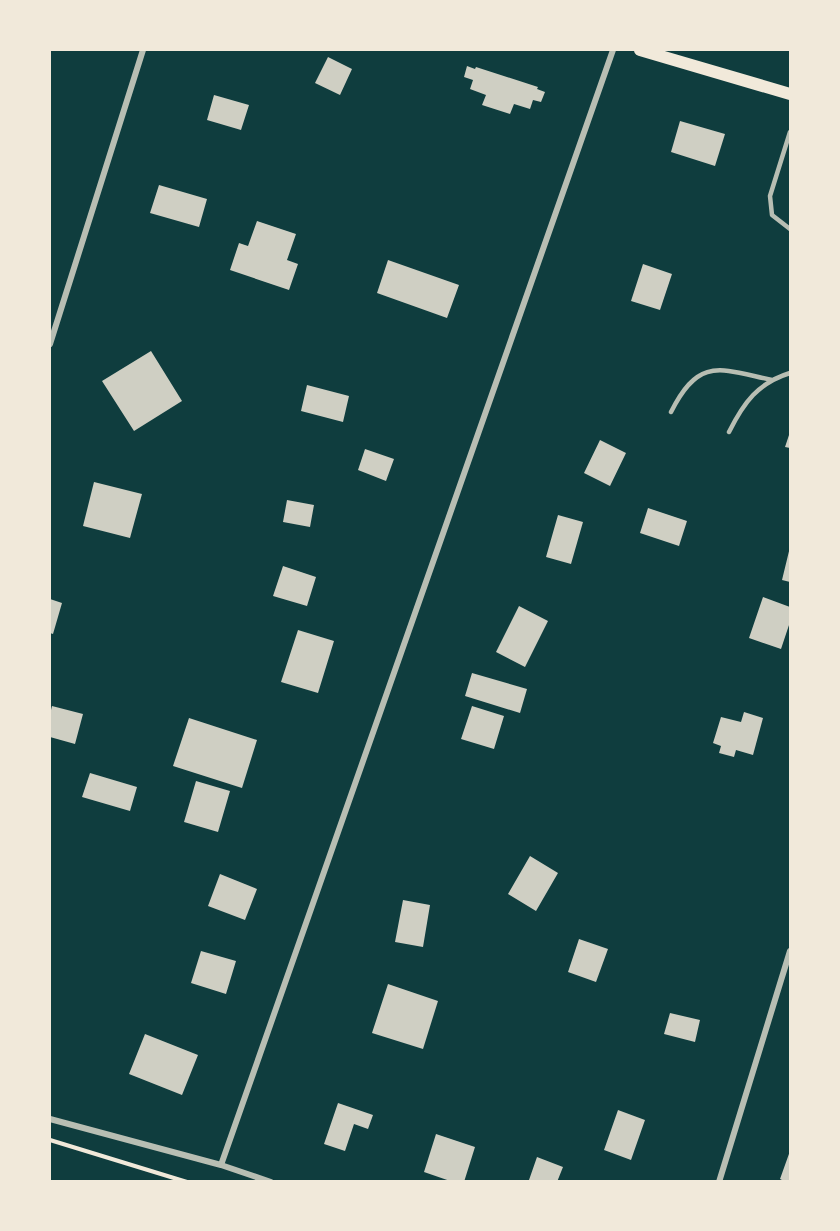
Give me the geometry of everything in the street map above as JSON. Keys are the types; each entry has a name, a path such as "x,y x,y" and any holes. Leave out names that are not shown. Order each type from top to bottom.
{"main road":[{"path":"640,50 790,94"}],"street":[{"path":"50,344 143,50"},
{"path":"222,1165 613,50"},
{"path":"719,1182 790,951"},
{"path":"50,1119 222,1165 271,1182"}],"lane":[{"path":"790,132 770,196 772,215 790,230"},
{"path":"671,412 690,382 705,372 718,369 772,380"},
{"path":"729,432 740,409 755,392 772,380 790,373"}],"path":[{"path":"50,1140 187,1182"}],"building":[{"path":"328,57 352,69 340,95 315,83"},
{"path":"467,66 538,87 537,89 545,92 541,102 533,100 530,109 514,104 510,114 482,105 486,95 470,89 473,80 464,77"},
{"path":"214,95 249,105 241,130 207,120"},
{"path":"680,121 725,134 715,166 671,152"},
{"path":"159,185 207,199 199,227 150,213"},
{"path":"257,221 296,234 287,260 298,264 289,290 230,270 239,243 248,246"},
{"path":"388,260 459,285 447,318 377,293"},
{"path":"643,264 672,274 660,310 631,301"},
{"path":"151,351 182,401 134,431 102,381"},
{"path":"307,385 349,396 343,422 301,411"},
{"path":"790,432 790,448 785,447"},
{"path":"600,440 626,453 610,486 584,473"},
{"path":"365,449 394,459 386,481 358,470"},
{"path":"94,482 142,494 130,538 83,526"},
{"path":"287,500 314,505 310,527 283,522"},
{"path":"648,508 687,521 679,546 640,533"},
{"path":"558,515 583,522 571,564 546,557"},
{"path":"790,547 790,582 782,580"},
{"path":"283,566 316,577 307,606 273,596"},
{"path":"763,597 790,607 790,622 781,649 749,638"},
{"path":"50,599 62,603 53,634 50,633"},
{"path":"519,606 548,621 525,667 496,652"},
{"path":"298,630 334,641 318,693 281,682"},
{"path":"472,673 527,689 520,713 465,696"},
{"path":"52,706 83,714 75,744 50,737"},
{"path":"472,706 504,716 494,749 461,739"},
{"path":"744,712 763,718 753,755 736,750 734,757 719,753 721,746 713,743 721,717 741,722"},
{"path":"189,718 257,740 242,788 173,766"},
{"path":"90,773 137,787 130,811 82,797"},
{"path":"196,781 230,791 218,832 184,822"},
{"path":"530,856 558,873 536,911 508,894"},
{"path":"220,874 257,889 245,920 208,906"},
{"path":"403,900 430,905 423,947 395,942"},
{"path":"579,939 608,949 596,982 568,972"},
{"path":"201,951 236,961 226,994 191,983"},
{"path":"388,984 438,1001 423,1049 372,1033"},
{"path":"670,1013 700,1020 695,1042 664,1034"},
{"path":"145,1034 198,1055 182,1095 129,1074"},
{"path":"338,1103 373,1115 368,1129 354,1124 345,1151 324,1144"},
{"path":"618,1110 645,1120 631,1160 604,1150"},
{"path":"436,1134 475,1147 464,1182 453,1182 424,1172"},
{"path":"790,1151 790,1182 786,1182 780,1179"},
{"path":"537,1157 563,1167 557,1182 529,1180"}]}
